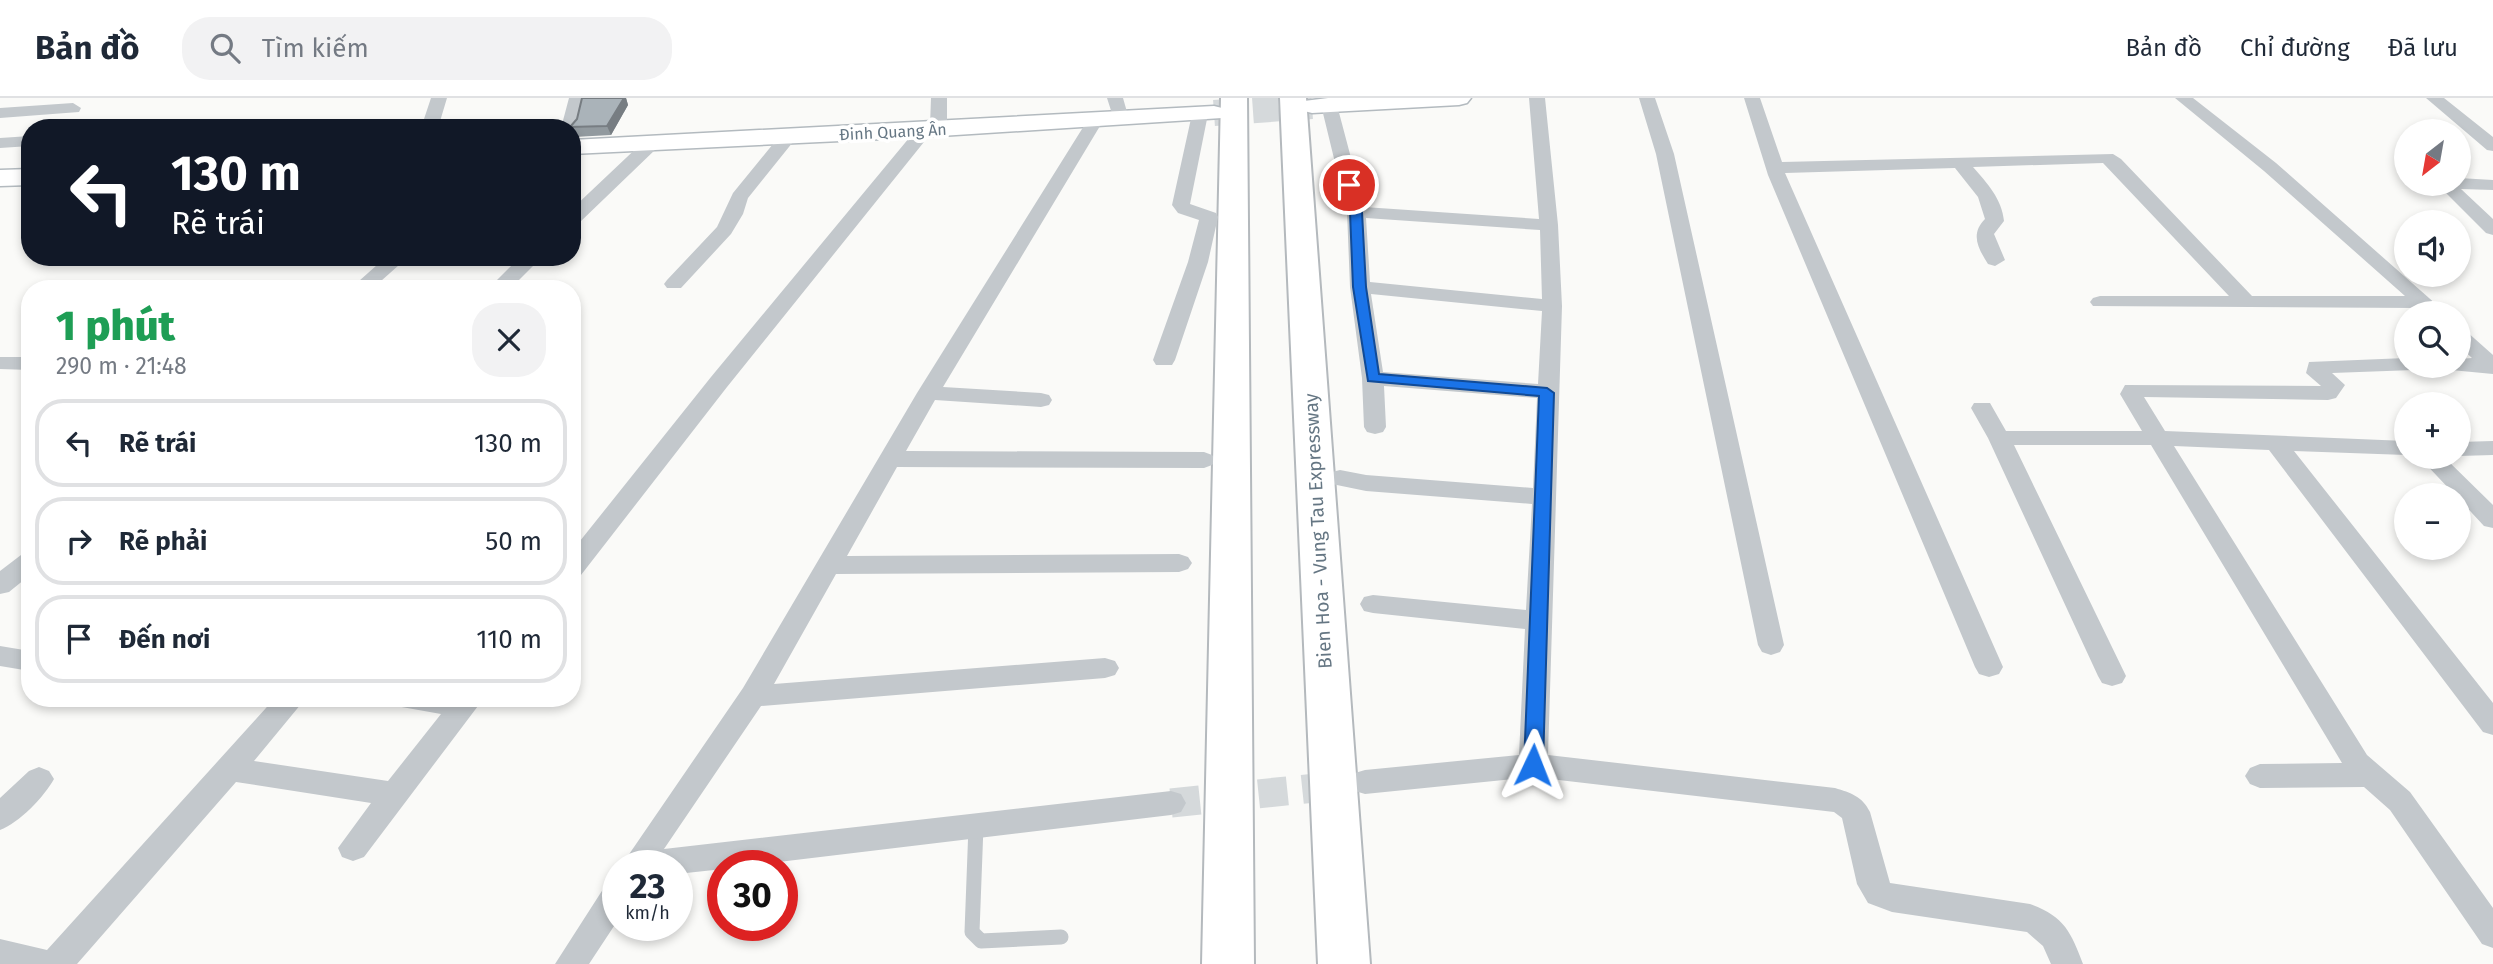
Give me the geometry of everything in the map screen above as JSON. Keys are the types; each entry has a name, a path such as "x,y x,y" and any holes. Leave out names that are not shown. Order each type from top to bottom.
{"highway":[{"name":"Bien Hoa - Vung Tau Expressway","path":"1311,103 1344,964"},
{"path":"1216,108 1228,964"}],"street":[{"path":"0,112 15,98"},
{"path":"432,119 439,98"},
{"path":"571,119 577,98"},
{"path":"581,558 719,382 932,130 939,98"},
{"path":"1375,427 1373,378 1360,287 1356,212 1311,103 1458,98"},
{"path":"1533,765 1552,306 1549,225 1537,98"},
{"path":"1647,98 1665,154 1771,645"},
{"path":"1752,98 1774,168 1989,667"},
{"path":"2183,98 2270,167 2422,301"},
{"path":"2434,98 2493,146"},
{"path":"0,112 78,103"},
{"path":"63,119 78,103"},
{"path":"1164,360 1198,262 1209,217 1181,205 1216,108"},
{"name":"Đinh Quang Ân","path":"581,147 1095,121 1118,109 1216,108"},
{"path":"647,850 753,696 928,393 1095,121"},
{"path":"674,284 724,230 734,214 739,198 788,136"},
{"path":"0,144 21,142"},
{"path":"581,210 651,144"},
{"path":"1774,168 2107,158 2115,163 2247,303"},
{"path":"1959,162 1995,213 1995,220 1986,225 1984,231 1984,239 1995,261"},
{"path":"0,178 21,177"},
{"path":"2471,184 2493,185"},
{"path":"2459,196 2493,229"},
{"path":"1356,212 1549,225"},
{"path":"371,280 387,266"},
{"path":"508,280 522,266"},
{"path":"1360,287 1552,306"},
{"path":"2100,302 2394,307"},
{"path":"2471,346 2492,366"},
{"path":"0,363 21,364"},
{"path":"2394,365 2317,367 2318,373 2334,385 2328,393 2133,390 2131,394 2357,763 2400,801 2493,934"},
{"path":"2471,365 2492,366"},
{"path":"1373,378 1547,393"},
{"path":"928,393 1041,400"},
{"path":"1982,408 1999,438 2112,676"},
{"path":"1999,438 2158,438 2394,447"},
{"path":"2275,442 2493,724"},
{"path":"2471,449 2493,449"},
{"path":"890,459 1204,460"},
{"path":"2443,469 2493,520"},
{"path":"1340,478 1366,483 1545,497"},
{"path":"829,565 1179,563"},
{"path":"0,585 21,568"},
{"path":"1373,604 1539,621"},
{"path":"0,656 21,660"},
{"path":"753,696 1105,668"},
{"path":"56,964 284,707"},
{"path":"354,848 463,707"},
{"path":"1365,782 1533,765 1835,800 1846,804 1855,813 1873,884 1879,893 1892,898 2030,918 2045,924 2059,940 2067,964"},
{"path":"230,769 395,794"},
{"path":"2260,776 2368,775"},
{"path":"0,817 38,779"},
{"path":"693,859 1171,803"},
{"path":"570,964 602,917"},
{"path":"0,954 44,964"}],"lane":[{"path":"976,826 972,932 981,941 996,942 1061,937"}],"building":[{"path":"582,98 624,98 607,126 581,127 581,119 577,119"}],"tunnel":[{"path":"1214,113 1312,106"},
{"path":"1171,803 1344,785"}],"route":[{"path":"1349,185 1356,212 1360,287 1373,378 1547,393 1533,765"}]}
